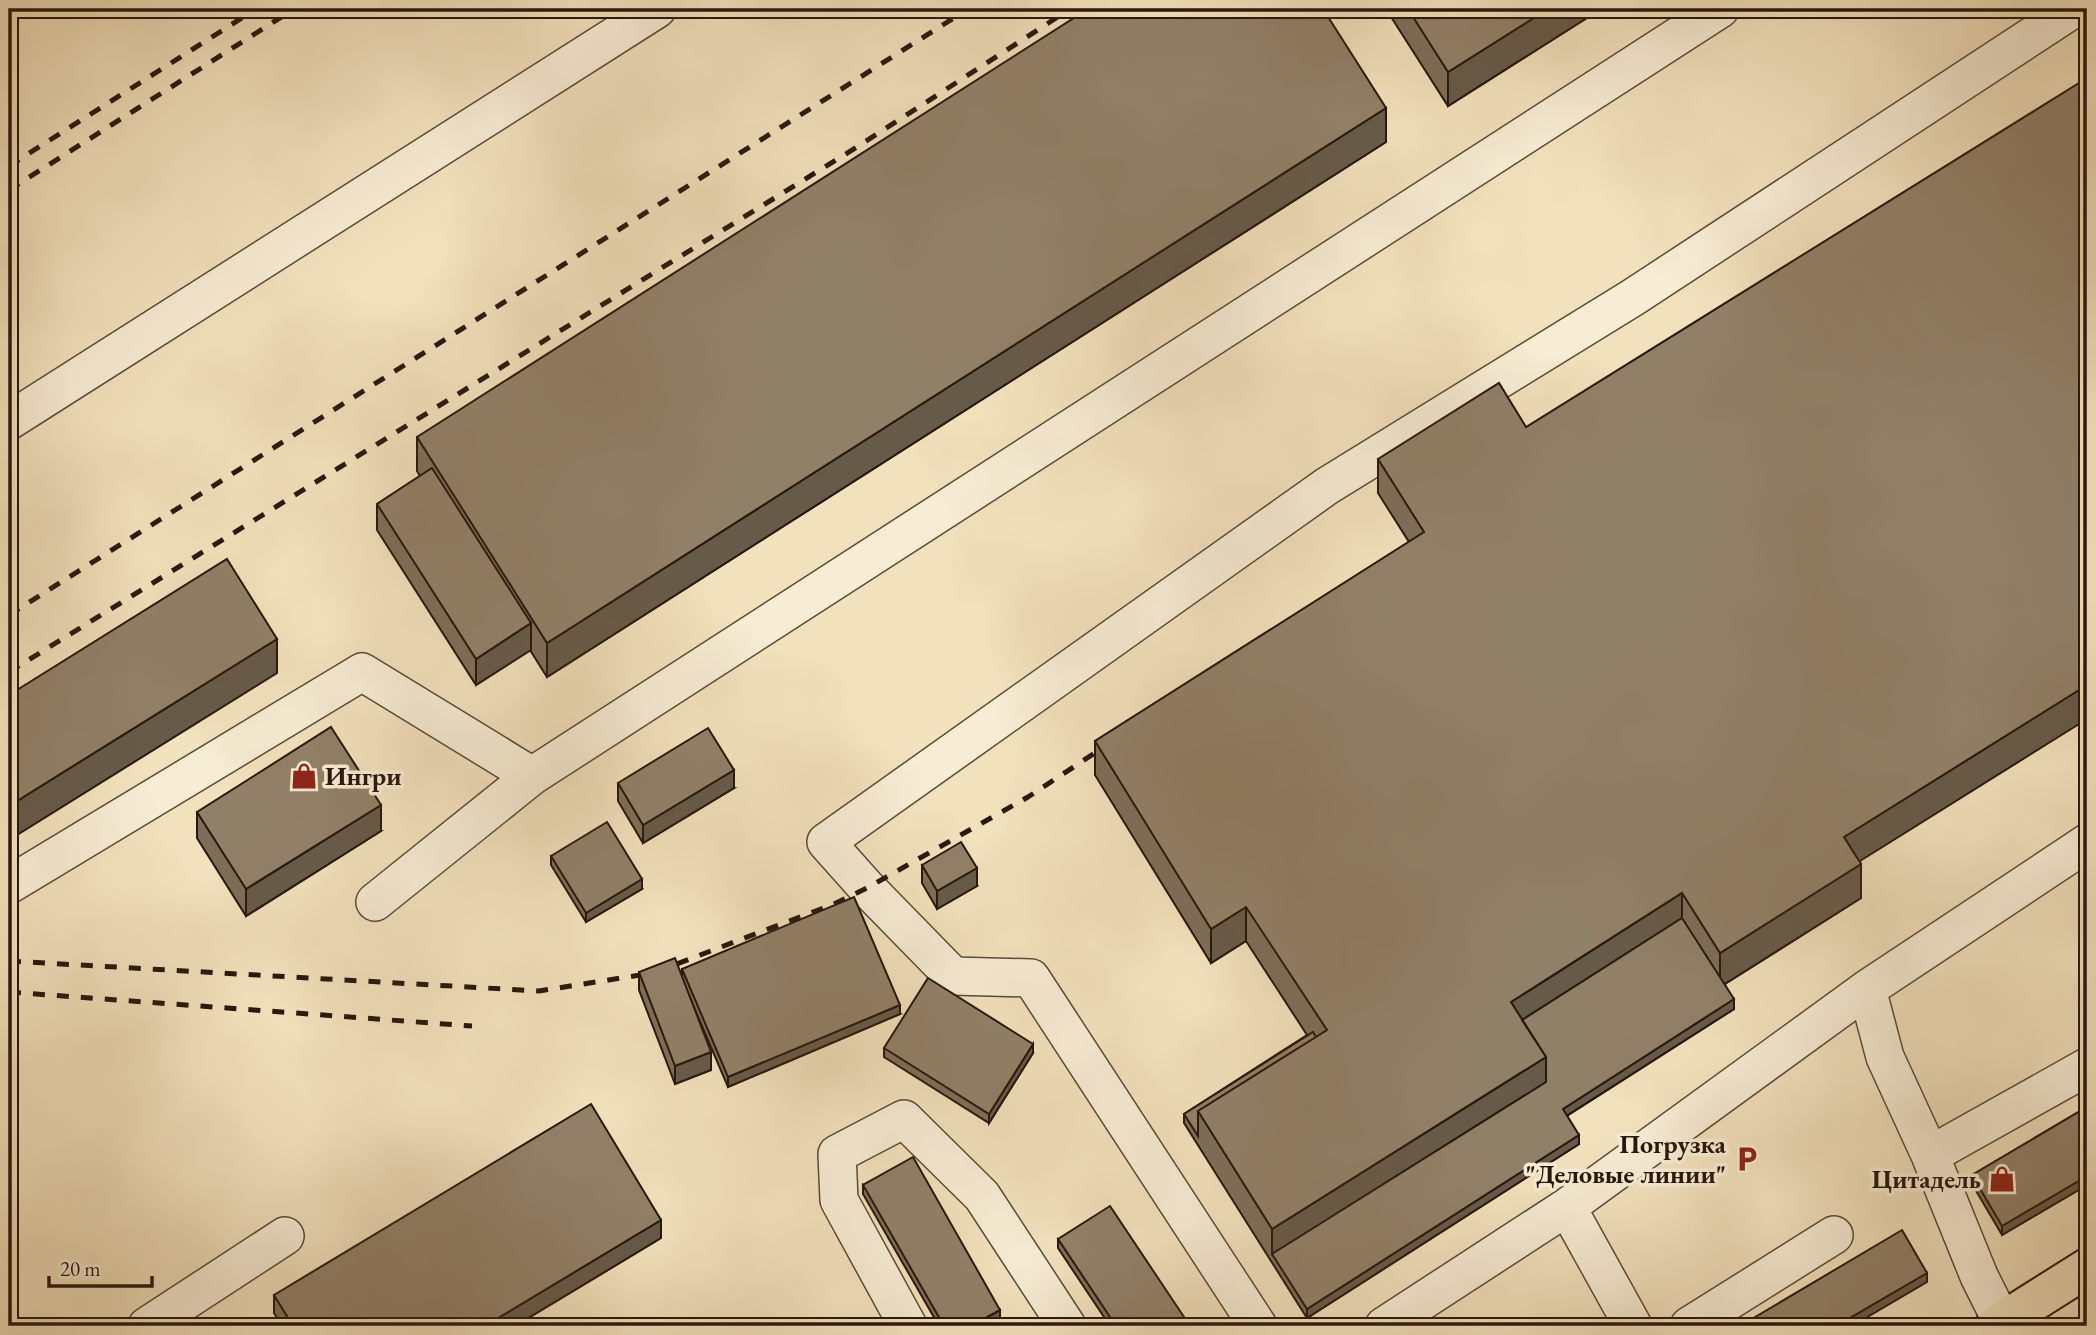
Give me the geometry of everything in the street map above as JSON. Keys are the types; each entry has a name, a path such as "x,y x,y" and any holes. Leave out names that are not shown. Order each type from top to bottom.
{"main road":[{"path":"1999,1324 2087,1269"}],"lane":[{"path":"9,421 657,9"},
{"path":"375,902 532,776 1720,9"},
{"path":"1258,1326 1031,978 953,976 826,842 1327,486 1632,298 2073,9"},
{"path":"9,885 362,672 532,776"},
{"path":"1384,1326 1567,1207 1867,989 2087,843"},
{"path":"1867,989 1885,1057 1930,1155 1999,1324"},
{"path":"1930,1155 2087,1067"},
{"path":"908,1326 839,1199 837,1154 904,1119 982,1196 1067,1326"},
{"path":"1567,1207 1633,1326"},
{"path":"1689,1326 1834,1234"},
{"path":"147,1326 285,1236"}],"building":[{"path":"1088,9 1323,9 1386,108 547,643 417,437"},
{"path":"1408,9 1548,9 1448,72"},
{"path":"2087,78 2087,685 1844,837 1861,864 1720,953 1682,893 1511,1002 1546,1057 1272,1229 1198,1111 1327,1030 1246,907 1211,929 1095,741 1424,532 1378,459 1499,383 1526,427"},
{"path":"432,468 531,623 476,659 377,504"},
{"path":"227,559 277,639 9,806 9,695"},
{"path":"331,727 381,805 246,889 197,812"},
{"path":"708,728 734,770 643,825 618,783"},
{"path":"607,822 642,879 586,913 551,856"},
{"path":"961,842 977,868 937,891 922,865"},
{"path":"854,897 900,1005 728,1077 682,969"},
{"path":"1682,918 1734,999 1563,1109 1579,1135 1307,1309 1272,1254 1546,1082 1546,1057 1522,1020"},
{"path":"675,958 711,1052 675,1066 639,972"},
{"path":"928,978 1033,1044 989,1114 884,1048"},
{"path":"1313,1032 1316,1037 1198,1111 1198,1136 1184,1114"},
{"path":"591,1104 661,1220 485,1326 293,1326 274,1295"},
{"path":"2087,1107 2087,1176 2002,1226 1972,1175"},
{"path":"913,1157 1000,1310 971,1326 944,1326 863,1185"},
{"path":"1110,1206 1190,1326 1116,1326 1058,1239"},
{"path":"1902,1230 1927,1273 1836,1326 1740,1326"}],"railway":[{"path":"9,166 256,9"},
{"path":"9,190 294,9"},
{"path":"9,615 968,9"},
{"path":"9,672 857,147 1070,9"},
{"path":"9,961 539,991 653,973 834,904 867,888 1028,797 1113,741"},
{"path":"9,992 472,1026"}],"place":[{"name":"Ингри","path":"304,776"},
{"name":"Погрузка \"Деловые линии\"","path":"1747,1159"},
{"name":"Цитадель","path":"2002,1179"}]}
